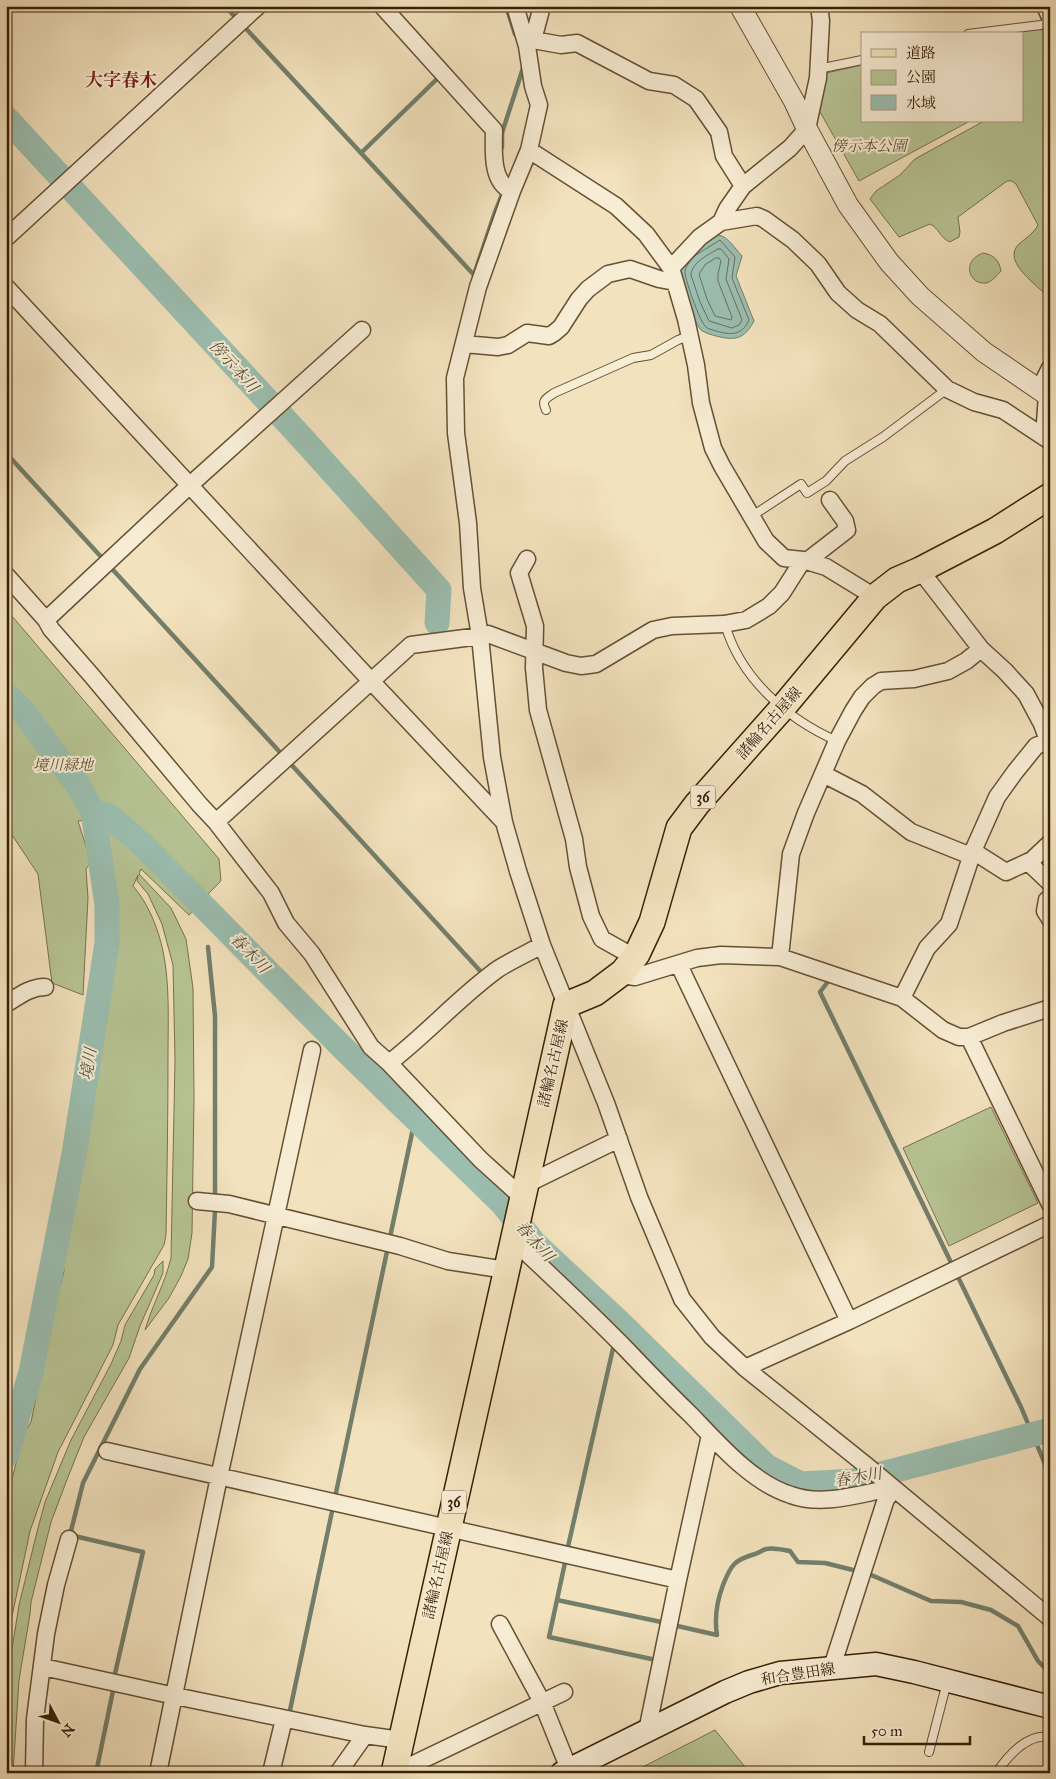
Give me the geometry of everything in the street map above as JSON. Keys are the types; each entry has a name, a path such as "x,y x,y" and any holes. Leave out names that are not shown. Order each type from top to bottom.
{"main road":[{"name":"諸輪名古屋線","path":"395,1773 513,1235 566,1005 595,993 629,964 652,922 679,828 697,804 783,708 875,597 897,580 995,531 1050,496"},
{"name":"和合豊田線","path":"566,1771 725,1692 749,1682 780,1673 876,1664 1050,1706"}],"street":[{"path":"6,238 258,6"},
{"path":"382,6 494,130 493,158 499,178 512,191"},
{"path":"515,6 529,40 533,86 539,105 529,150 512,191 478,287 455,378 456,433 468,524 472,588 480,636 492,757 504,822 542,945 606,1103 639,1197 682,1299 712,1337 745,1368 867,1466 887,1489 1050,1618"},
{"path":"529,40 542,6"},
{"path":"740,6 794,101 848,205 889,262 920,296 984,352 1045,394"},
{"path":"721,222 727,209 743,186 790,148 807,129 818,78 821,21 819,6"},
{"path":"1045,6 1050,17"},
{"path":"529,40 560,45 576,43 649,81 674,85 696,99 719,132 724,156 743,186"},
{"path":"529,150 616,206 646,234 673,275 689,336 701,403 713,448 766,541 784,558 826,567 875,597"},
{"path":"464,344 498,347 508,345 527,332 549,336 561,327 579,299 588,289 608,274 630,269 660,279 673,275 700,237 721,222 757,216 793,240 818,264 838,293 857,310 880,324 947,390 974,402 1003,410 1047,439"},
{"path":"6,287 504,822"},
{"path":"46,620 190,485 362,330"},
{"path":"1047,439 1045,394 1050,368"},
{"path":"216,822 411,645 488,634 566,663 581,666 596,664 652,630 672,626 746,620 769,606 782,593 805,561 847,530 845,521 830,500"},
{"path":"527,559 519,573 535,626 534,668 538,710 574,839 578,867 592,916 602,939 629,964 628,976 634,977 679,965 697,958 780,956 902,998 943,1030 959,1037 969,1038 1003,1023 1050,1008"},
{"path":"902,998 927,948 949,924 972,853 997,797 1036,746 1049,744 1046,721 1026,694 1005,670 981,649 920,570"},
{"path":"6,575 216,822 271,893 286,923 316,961 371,1046 469,1148 523,1194 532,1182 619,1139"},
{"path":"780,956 786,919 791,854 806,813 837,742 862,697 872,686 886,680 914,678 948,671 966,661 981,649"},
{"path":"823,774 862,794 911,832 972,853 1006,872 1032,860 1050,843"},
{"path":"1028,862 1050,883"},
{"path":"1050,898 1047,900 1045,912 1050,919"},
{"path":"389,1063 410,1047 457,1003 498,969 542,945"},
{"path":"679,965 849,1321"},
{"path":"6,1004 26,991 37,987 45,987"},
{"path":"969,1038 1050,1204"},
{"path":"158,1773 312,1050"},
{"path":"197,1201 229,1204 400,1246 448,1261 506,1270"},
{"path":"745,1368 849,1321 1050,1224"},
{"path":"513,1235 710,1436 761,1480 791,1496 806,1499 826,1500 887,1489"},
{"path":"647,1731 710,1436"},
{"path":"107,1450 678,1580"},
{"path":"832,1667 886,1499 887,1489"},
{"path":"34,1773 35,1720 46,1634 56,1585 69,1539"},
{"path":"500,1624 542,1702 566,1771"},
{"path":"42,1667 365,1735 401,1740"},
{"path":"395,1773 564,1692"},
{"path":"271,1773 284,1718"},
{"path":"338,1773 365,1735"}],"lane":[{"path":"984,32 1041,25 1050,22"},
{"path":"818,69 861,60"},
{"path":"546,410 543,404 544,400 554,393 633,358 651,355 689,336"},
{"path":"752,516 801,484 807,493 826,480 845,461 884,437 947,390"},
{"path":"725,623 739,658 746,669 783,708 816,732 837,742"},
{"path":"929,1752 948,1680"},
{"path":"996,1773 1008,1755 1028,1741 1046,1736 1050,1737"}],"green space":[{"path":"1050,28 1050,296 1044,293 1027,277 1014,257 1015,250 1019,244 1038,225 1016,184 1012,181 1007,181 958,217 959,237 950,242 930,224 899,237 870,199 876,191 900,175 915,159 982,122 1024,122 1024,32 1004,32"},
{"name":"傍示本公園","path":"861,65 861,122 968,122 859,181 815,103 826,81 826,73"},
{"path":"983,253 995,259 1001,271 992,280 980,283 972,276 970,267 972,261"},
{"name":"境川緑地","path":"6,609 219,859 221,881 205,897 121,816 78,821 91,862 86,869 88,898 83,995 52,983 38,874 6,826"},
{"path":"114,824 197,906 189,915 141,869 139,874 171,908 186,939 193,988 192,1233 188,1259 181,1276 169,1298 145,1330 171,1258 175,1060 173,965 162,924 148,894 137,881 138,875 133,886 148,908 155,925 163,951 167,977 168,1124 166,1235 164,1245 118,1325 113,1345 58,1452 30,1531 6,1645 6,1502 24,1433 31,1422 56,1300 64,1271 62,1255 65,1232 87,1130 104,1028 115,942 111,866 104,847 102,831"},
{"path":"991,1107 1038,1203 949,1246 903,1148"},
{"path":"163,1261 163,1273 140,1326 129,1358 84,1437 51,1522 31,1602 19,1680 13,1773 6,1773 6,1697 12,1649 19,1605 45,1502 71,1440 111,1364 121,1341 125,1325 154,1275 155,1269"},
{"path":"715,1730 750,1773 631,1773"}],"water":[{"path":"718,235 728,240 742,256 736,276 754,321 747,332 734,338 716,336 701,330 691,310 680,268 693,251"}],"waterway":[{"path":"225,6 474,275 503,192"},
{"path":"506,6 515,34"},
{"path":"502,147 502,133 524,65"},
{"path":"361,153 440,76"},
{"name":"傍示本川","path":"6,118 302,438 439,590 437,623"},
{"path":"6,453 483,974"},
{"name":"境川","path":"6,694 23,711 79,787 93,812 107,905 107,943 74,1154 31,1372 6,1456"},
{"name":"春木川","path":"93,812 109,816 142,844 339,1044 502,1203 535,1244 620,1323 766,1466 801,1484 854,1481 1050,1430"},
{"path":"114,1678 143,1552 70,1535 83,1483 140,1369 212,1267 215,1210 215,1016 208,947"},
{"path":"832,980 830,979 820,992 1021,1407 1050,1476"},
{"path":"289,1715 415,1119"},
{"path":"617,1334 620,1323"},
{"path":"567,1551 614,1344"},
{"path":"673,1625 717,1635 716,1615 718,1603 723,1585 731,1568 742,1559 772,1548 790,1551 798,1562 825,1563 869,1574 931,1601 961,1602 991,1610 1018,1626 1038,1661 1050,1673"},
{"path":"566,1558 549,1637 656,1660"},
{"path":"557,1600 666,1623"},
{"path":"96,1773 114,1686"}],"district":[{"name":"大字春木","path":"121,80"}]}
